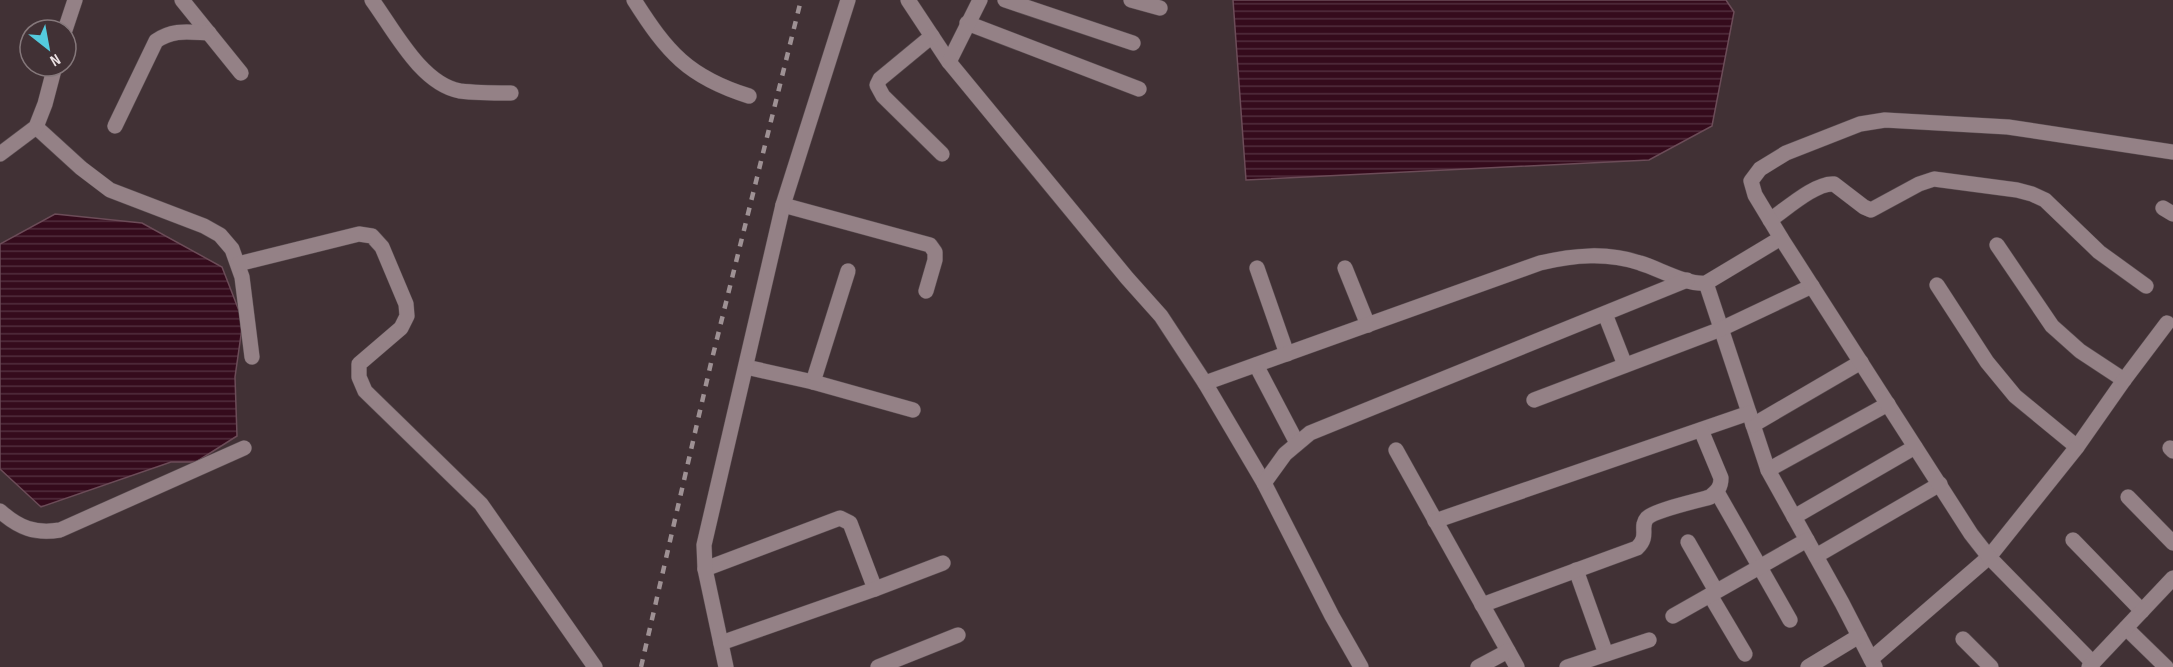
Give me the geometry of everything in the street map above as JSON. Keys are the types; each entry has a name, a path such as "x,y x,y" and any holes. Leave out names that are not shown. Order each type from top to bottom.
{"street":[{"path":"69,18 75,0"},
{"path":"182,0 241,74"},
{"path":"372,0 419,66 435,80 458,90 511,93"},
{"path":"634,0 658,38 675,56 694,72 725,89 748,96"},
{"path":"726,667 705,569 704,545 720,467 746,367 783,205 848,0"},
{"path":"908,0 949,62 1127,278 1152,304 1205,383 1264,483 1332,616 1361,667"},
{"path":"949,62 980,0"},
{"path":"1005,0 1133,44"},
{"path":"1131,0 1160,8"},
{"path":"967,23 1139,89"},
{"path":"115,126 156,42 166,34 175,31 209,33"},
{"path":"932,36 880,79 877,85 884,96 942,154"},
{"path":"0,154 36,128 52,78"},
{"path":"2173,152 2008,127 1885,120 1860,124 1786,153 1760,169 1751,181 1755,195 1781,238 1989,557 2091,665 2173,578"},
{"path":"36,128 81,168 110,189 204,226 220,235 232,249 243,277 252,357"},
{"path":"1770,220 1828,183 1834,184 1871,210 1919,184 1934,179 2017,190 2045,200 2099,252 2146,286"},
{"path":"783,205 930,245 935,252 935,260 926,291"},
{"path":"238,264 359,234 372,236 382,247 406,304 407,316 401,328 359,364 359,378 365,391 481,504 594,667"},
{"path":"1205,383 1540,263 1566,257 1607,256 1638,262 1695,284 1706,283 1781,238"},
{"path":"1997,245 2052,326 2080,351 2124,380"},
{"path":"1257,268 1287,354"},
{"path":"1345,268 1368,325"},
{"path":"813,382 848,271"},
{"path":"1264,483 1286,454 1310,433 1687,280"},
{"path":"1706,283 1768,470 1873,663 1989,557 2077,447 2167,322"},
{"path":"1937,285 1987,362 2014,396 2077,447"},
{"path":"1534,400 1721,329 1812,286"},
{"path":"1605,314 1625,365"},
{"path":"1435,521 1701,430 1751,419 1861,362"},
{"path":"1256,365 1297,443"},
{"path":"746,367 813,382 913,410"},
{"path":"1768,470 1888,404"},
{"path":"1482,605 1637,548 1645,536 1644,525 1647,518 1656,513 1710,497 1717,492 1721,485 1721,478 1701,430"},
{"path":"1794,517 1916,447"},
{"path":"0,511 13,523 32,531 60,530 244,448"},
{"path":"1396,450 1517,667"},
{"path":"1816,556 1940,484"},
{"path":"1717,492 1790,620"},
{"path":"2127,497 2173,543"},
{"path":"705,569 840,518 850,523 875,589"},
{"path":"1673,616 1807,540"},
{"path":"2073,540 2142,611"},
{"path":"1688,542 1745,654"},
{"path":"721,643 943,563"},
{"path":"1576,570 1606,654"},
{"path":"2126,628 2166,667"},
{"path":"878,667 958,635"},
{"path":"1808,667 1859,636"},
{"path":"1963,639 1991,667"},
{"path":"1567,667 1649,640"},
{"path":"1478,667 1508,651"}],"shaded area":[{"path":"1233,0 1726,0 1734,12 1712,126 1649,160 1246,180"},
{"path":"55,214 142,223 222,267 243,321 235,377 237,436 196,462 171,462 41,507 0,469 0,244"}],"railway":[{"path":"641,667 711,363 801,0"}]}
